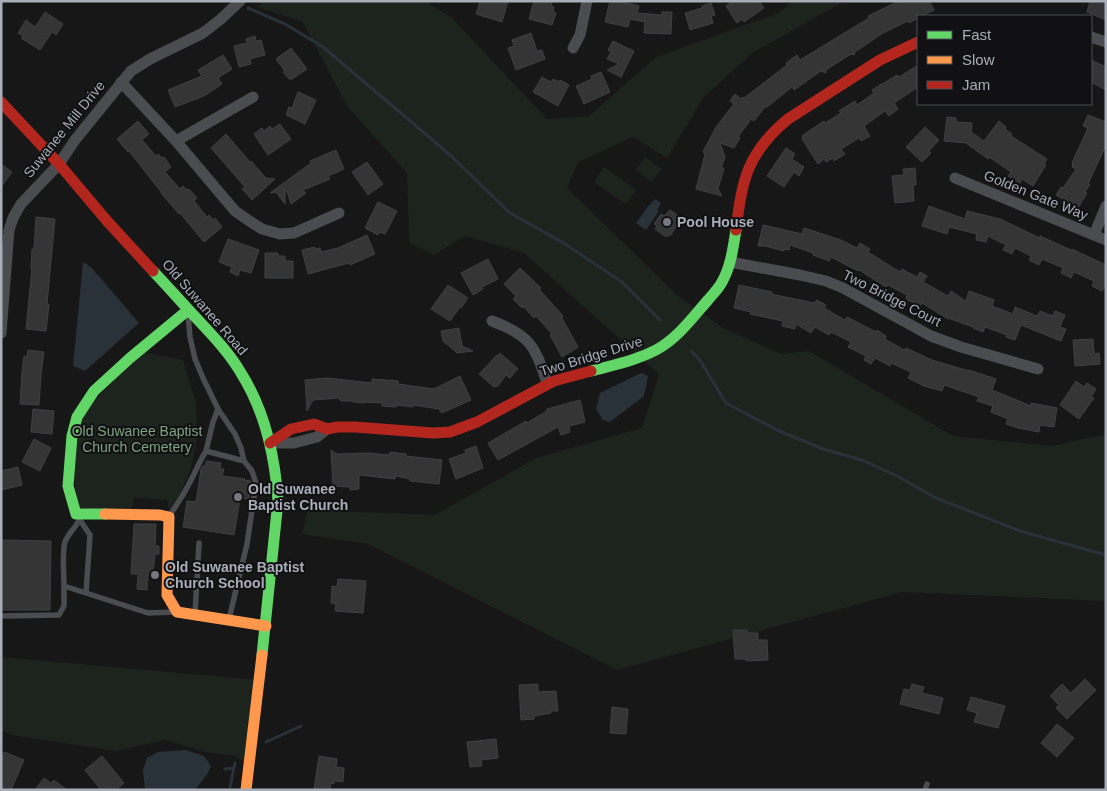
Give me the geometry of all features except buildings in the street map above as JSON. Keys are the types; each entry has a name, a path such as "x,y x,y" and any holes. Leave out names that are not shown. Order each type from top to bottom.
{"street":[{"name":"Suwanee Mill Drive","path":"1,333 9,237 13,218 21,204 59,164 75,140 131,71 143,62 212,26 240,1"},
{"path":"573,48 580,35 586,1"},
{"path":"1092,36 1106,42"},
{"name":"Two Bridge Drive","path":"270,443 291,429 314,424 327,429 355,427 433,433 450,432 476,422 547,383 627,362 658,349 681,331 718,290 730,262 743,181 752,160 765,140 788,119 880,60 917,42"},
{"path":"121,82 176,141 235,211 262,229 280,234 294,233 339,212"},
{"path":"176,141 253,97"},
{"name":"Old Suwanee Road","path":"1,102 59,164 229,355 249,386 262,416 270,443 278,501 266,626 246,790"},
{"name":"Golden Gate Way","path":"955,178 1106,240"},
{"path":"1094,235 1106,206"},
{"name":"Two Bridge Court","path":"730,262 800,274 826,281 843,288 931,336 1038,369"},
{"path":"188,310 94,391 77,417 72,436 68,486 76,514 81,517 160,515 169,517 167,595 177,612 266,626"},
{"path":"492,320 511,328 529,342 539,361 547,383"}],"lane":[{"path":"188,310 190,337 195,359 218,408 235,434 244,461 252,471 256,483 246,544 228,621"},
{"path":"169,517 182,498 192,480 199,461 206,451 218,408"},
{"path":"206,451 244,461"},
{"path":"1,616 59,614 64,606 64,544 81,517 90,535 86,592"},
{"path":"195,614 199,544"},
{"path":"64,586 148,614 177,612"}],"green space":[{"path":"263,1 424,1 451,17 547,119 589,116 656,57 779,13 792,1 845,1 752,53 704,97 667,158 633,137 578,162 567,188 676,294 721,327 781,354 809,351 953,436 1052,446 1106,434 1106,601 902,592 617,670 368,544 302,534 308,510 435,515 536,458 642,428 659,374 524,253 465,236 434,255 409,243 407,173 347,106 303,22 257,7"},
{"path":"645,157 662,169 652,182 636,170"},
{"path":"604,167 636,190 626,204 594,182"},
{"name":"Old Suwanee Baptist Church Cemetery","path":"142,352 183,360 196,402 197,438 191,469 178,499 169,509 167,500 134,498 131,510 78,508 73,463 83,412"},
{"path":"1,657 260,680 253,768 235,756 205,752 166,740 116,751 17,736 1,731"}],"shaded area":[{"path":"655,199 661,203 657,210 659,211 646,230 636,223"},
{"path":"83,262 91,267 139,323 85,371 73,366"},
{"path":"641,373 648,376 644,396 610,422 603,420 596,409 600,393"},
{"path":"186,750 204,756 211,766 195,790 145,790 143,770 147,758 158,752"}],"waterway":[{"path":"248,8 285,24 323,47 449,154 510,213 562,242 622,282 660,320"},
{"path":"691,351 699,359 726,403 777,430 823,449 862,460 897,476 936,498 1020,531 1106,555"},
{"path":"266,742 301,726"},
{"path":"230,787 235,763"},
{"path":"225,769 234,768"}],"traffic: fast":[{"path":"591,371 648,354 678,334 721,284 730,263 736,230"},
{"path":"153,271 217,340 232,359 256,403 267,435 278,501 262,655"},
{"path":"105,514 76,514 68,486 72,436 77,417 94,391 188,310"}],"traffic: slow":[{"path":"105,514 160,515 169,517 167,595 177,612 266,626"},
{"path":"246,790 262,655"}],"traffic: jam":[{"path":"736,230 741,196 749,168 763,144 774,131 788,119 880,60 917,42"},
{"path":"1,102 59,164 107,221 153,271"},
{"path":"270,443 291,429 314,424 327,429 355,427 433,433 450,432 477,422 554,381 591,371"}],"place":[{"name":"Pool House","path":"667,222"},
{"name":"Old Suwanee Baptist Church","path":"238,497"},
{"name":"Old Suwanee Baptist Church School","path":"155,575"}]}
